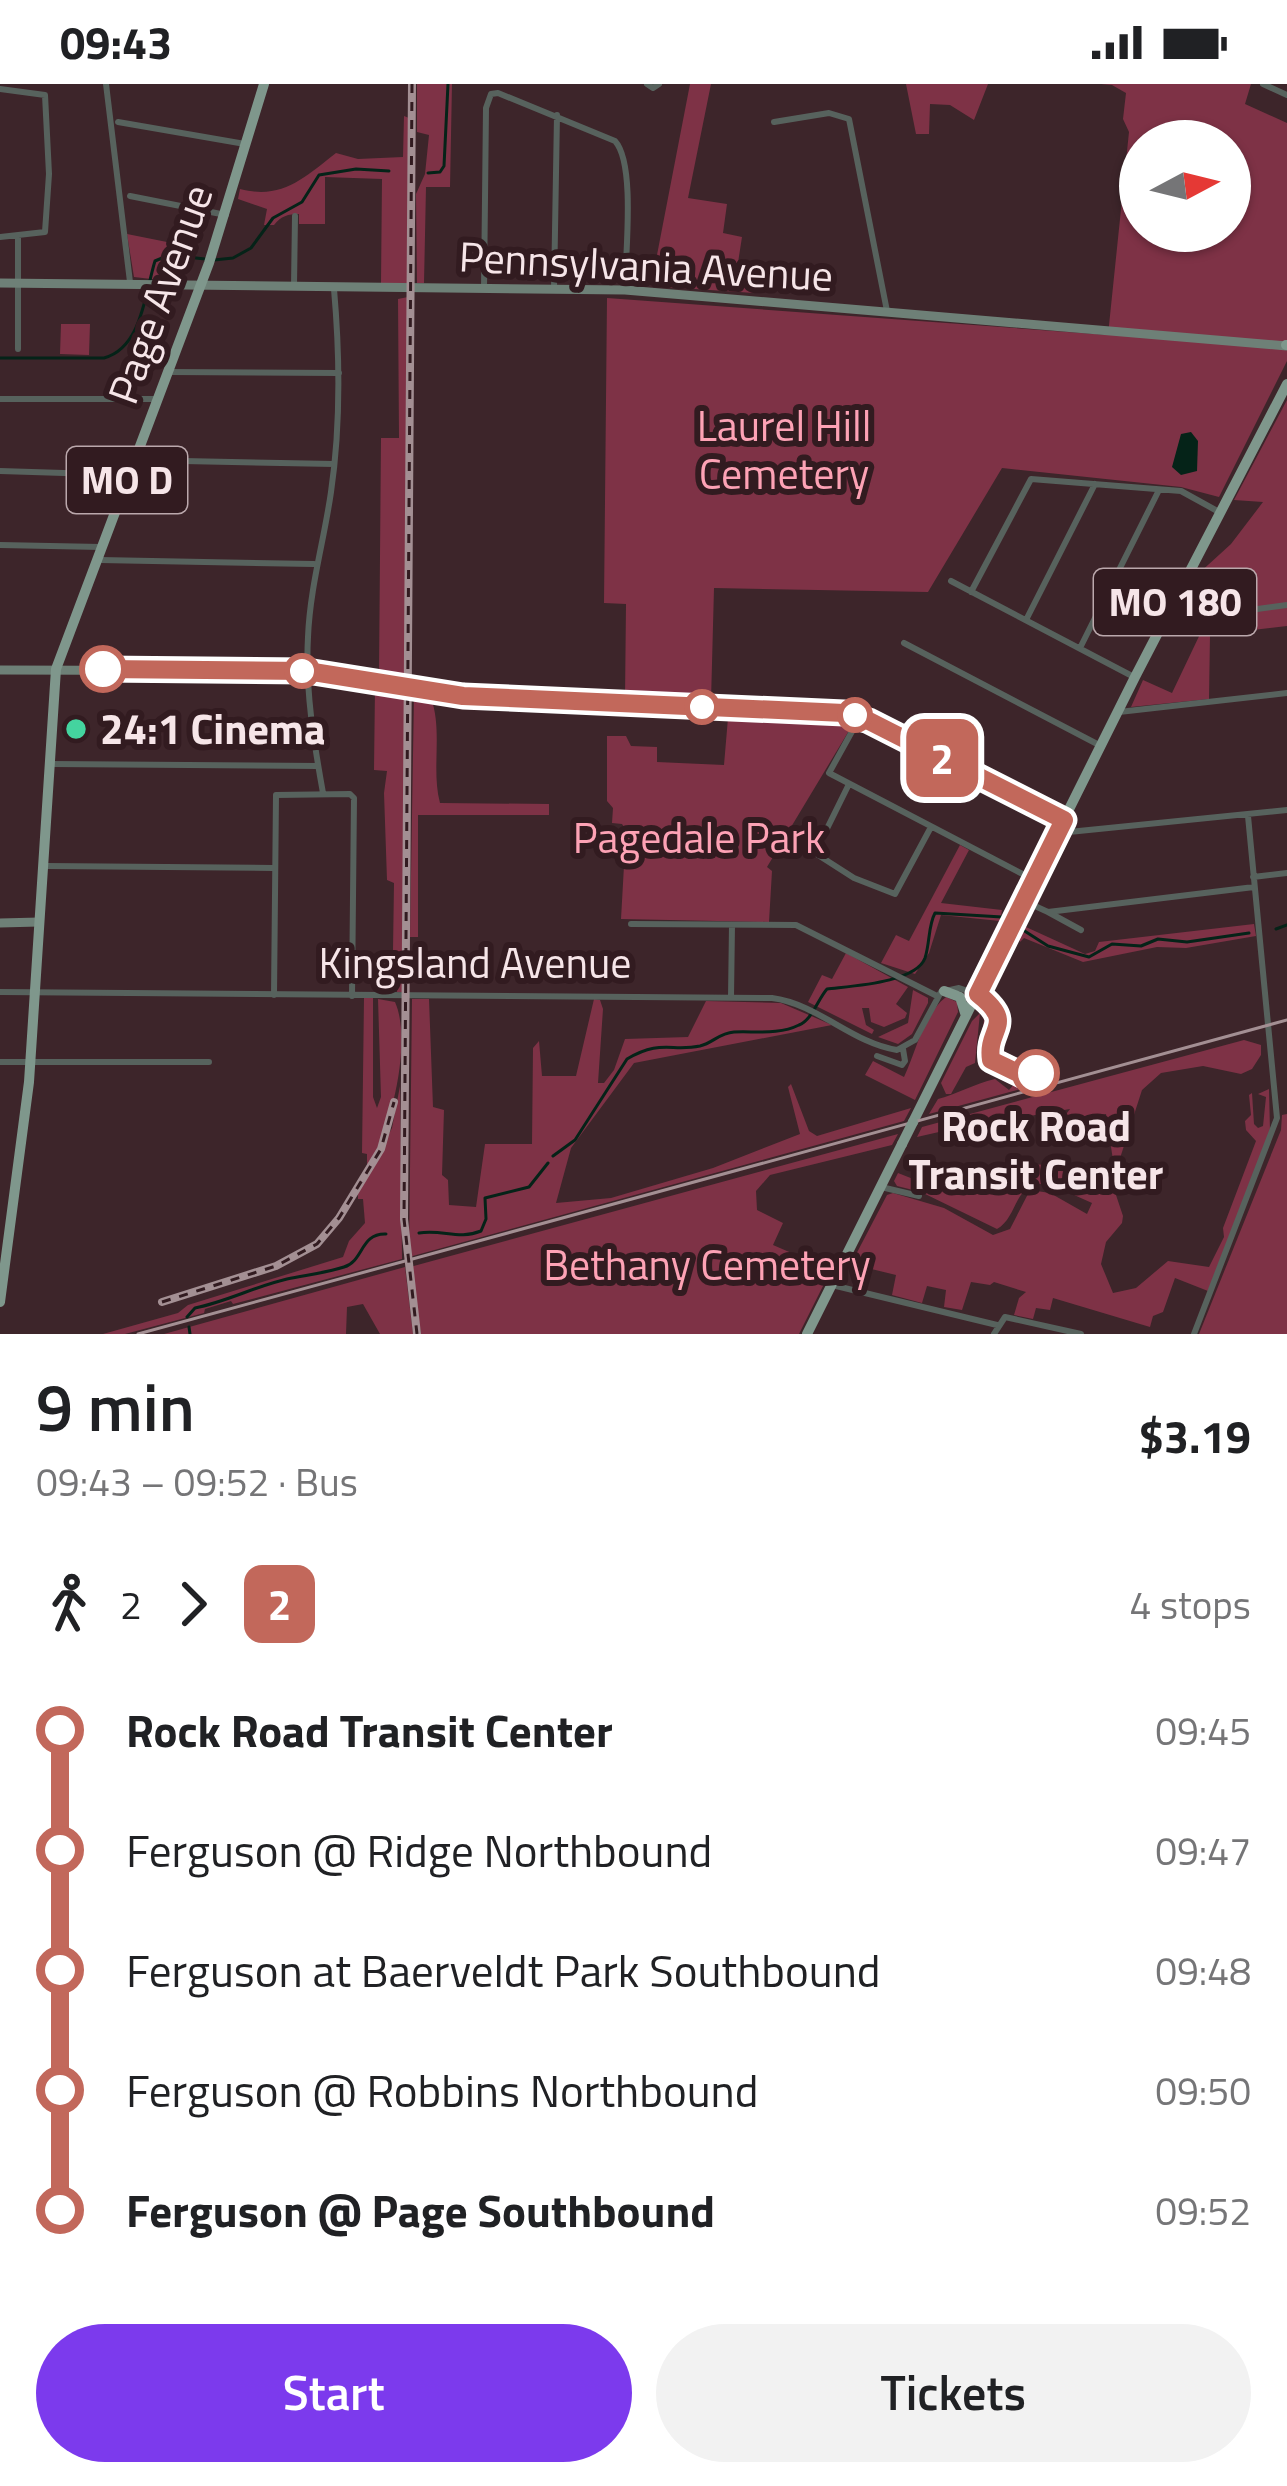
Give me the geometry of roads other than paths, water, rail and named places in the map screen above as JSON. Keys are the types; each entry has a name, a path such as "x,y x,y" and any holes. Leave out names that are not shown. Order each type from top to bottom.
{"main road":[{"name":"Page Avenue","path":"0,1302 31,1062 56,669 226,215 264,84"},
{"name":"MO 180","path":"807,1334 1287,384"},
{"path":"941,993 960,997 966,1016"}],"street":[{"path":"106,84 130,282"},
{"path":"647,84 651,88 659,84"},
{"path":"1264,84 1287,95"},
{"path":"0,89 40,91 47,100 47,225 43,234 0,237"},
{"path":"484,289 486,108 491,94 498,92 622,148 625,290"},
{"path":"774,122 837,112 849,119 887,311"},
{"path":"554,289 557,116"},
{"path":"118,122 246,145"},
{"path":"130,196 226,215"},
{"path":"293,289 295,216"},
{"path":"18,236 18,350"},
{"name":"Pennsylvania Avenue","path":"0,283 625,290 1286,345"},
{"path":"322,793 307,671 316,564 334,464 339,373 334,289"},
{"path":"168,372 339,373"},
{"path":"0,399 157,399"},
{"path":"134,460 334,464"},
{"path":"0,471 129,475"},
{"path":"971,592 1031,479 1180,491 1219,512"},
{"path":"1026,620 1096,482"},
{"path":"1080,648 1160,489"},
{"path":"0,545 98,553 109,562 316,564"},
{"path":"951,581 1135,677"},
{"path":"1174,603 1213,615 1287,605"},
{"path":"904,643 1101,746"},
{"path":"0,670 307,671 497,698 860,717 1064,820"},
{"path":"1118,712 1287,692"},
{"path":"860,717 829,773 1034,880"},
{"path":"48,764 318,766"},
{"path":"849,784 815,853 854,878 895,894 931,827"},
{"path":"274,995 276,795 322,793 353,795 352,996"},
{"path":"1058,833 1287,810"},
{"path":"1194,1334 1277,1118 1248,816"},
{"path":"42,866 274,868"},
{"path":"1048,912 1287,874"},
{"path":"1024,901 1081,930"},
{"path":"0,923 39,922"},
{"path":"632,924 796,925 941,993 964,988 978,994"},
{"path":"731,997 732,925"},
{"name":"Kingsland Avenue","path":"0,992 784,999 884,1048 903,1049"},
{"path":"877,1056 902,1065 903,1049 915,1040 941,993"},
{"path":"0,1062 209,1062"},
{"path":"880,1187 919,1196"},
{"path":"832,1285 997,1325"},
{"path":"994,1334 1005,1317 1081,1334"}],"waterway":[{"path":"428,173 440,172 444,166 448,84"},
{"path":"214,260 233,258 251,248 273,218 302,202 319,175 356,169 389,171"},
{"path":"0,358 104,358 117,352 140,318 155,261 169,255 205,259"},
{"path":"553,1156 575,1140 627,1059 657,1048 700,1046 729,1033 791,1028 808,1019 827,989 881,982 919,966 935,913 1002,917"},
{"path":"1276,929 1287,925"},
{"path":"1023,930 1048,946 1089,957 1112,944 1141,946 1158,939 1187,942 1249,933"},
{"path":"419,1233 481,1231 485,1198 529,1187 548,1163"},
{"path":"187,1317 195,1308 264,1286 344,1267 371,1238 386,1234"},
{"path":"189,1327 190,1334"}],"tram line":[{"path":"138,1334 1287,1020"}],"railway":[{"path":"412,84 404,1219 417,1334"},
{"path":"162,1302 276,1266 317,1244 339,1218 381,1149 394,1102"}],"place":[{"name":"24:1 Cinema","path":"76,729"},
{"name":"Rock Road Transit Center","path":"1036,1073"}],"park label":[{"name":"Laurel Hill Cemetery","path":"784,450"},
{"name":"Pagedale Park","path":"699,838"},
{"name":"Bethany Cemetery","path":"707,1265"}]}
